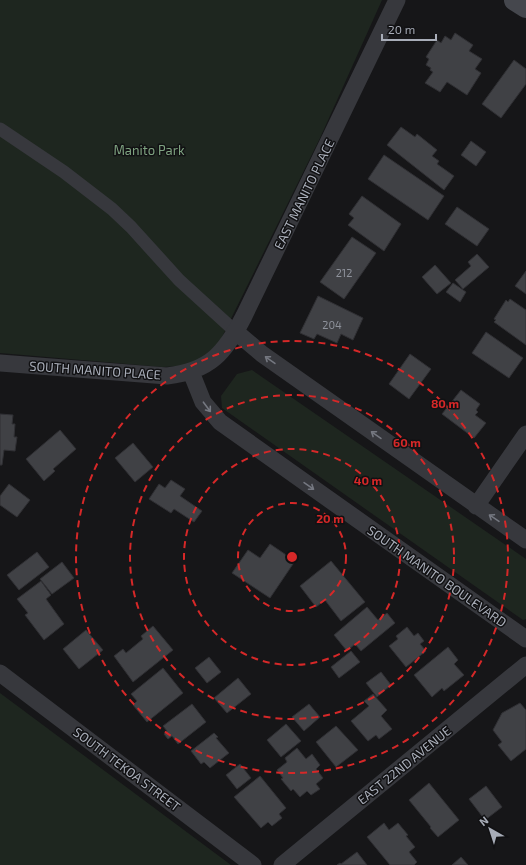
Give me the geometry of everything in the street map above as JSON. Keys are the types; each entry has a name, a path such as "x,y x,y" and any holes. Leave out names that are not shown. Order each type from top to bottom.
{"main road":[{"path":"515,0 526,7"}],"street":[{"name":"EAST MANITO PLACE","path":"190,372 200,368 218,356 236,332 397,0"},
{"path":"0,129 64,172 112,209 131,227 179,280 262,354 526,540"},
{"name":"SOUTH MANITO PLACE","path":"0,363 154,376 190,372"},
{"name":"SOUTH MANITO BOULEVARD","path":"190,372 198,393 207,408 233,432 526,639"},
{"path":"476,506 526,434"},
{"name":"EAST 22ND AVENUE","path":"282,865 526,665"},
{"name":"SOUTH TEKOA STREET","path":"0,673 253,865"}],"green space":[{"name":"Manito Park","path":"0,0 382,0 320,138 219,343 200,360 181,366 162,367 0,353"},
{"path":"252,370 526,559 526,619 523,620 222,408 221,396 237,374"},
{"path":"0,693 231,865 0,865"}],"building":[{"path":"455,33 473,45 469,51 482,59 475,69 481,73 467,95 447,82 440,92 425,83 433,72 430,70 431,68 426,65 429,59 426,57 437,40 441,43 445,36 451,40"},
{"path":"514,60 526,69 526,84 501,118 482,104"},
{"path":"401,127 415,137 417,134 437,150 432,156 439,161 437,164 454,176 444,190 387,145"},
{"path":"471,141 486,152 476,166 461,155"},
{"path":"384,155 444,196 428,220 368,179"},
{"path":"362,196 401,224 384,251 348,225 354,218 349,214"},
{"path":"457,207 489,229 477,246 445,224"},
{"path":"352,237 376,253 344,299 320,282"},
{"path":"477,254 489,267 463,289 455,280 471,266 468,262"},
{"path":"435,265 451,283 437,294 422,277"},
{"path":"526,271 526,294 515,286"},
{"path":"453,283 466,292 460,302 446,292"},
{"path":"318,296 363,318 353,340 341,334 337,343 317,334 314,339 300,333"},
{"path":"510,299 526,310 526,345 494,322 496,320 494,319 506,300 508,302"},
{"path":"486,332 523,358 509,378 472,353"},
{"path":"410,354 431,369 409,399 389,384"},
{"path":"461,390 480,404 476,410 478,412 475,415 486,423 474,438 442,414"},
{"path":"0,414 13,415 12,424 15,424 14,437 17,437 15,451 4,450 2,465 0,465"},
{"path":"60,430 76,449 53,469 55,471 44,481 26,459"},
{"path":"133,443 153,467 135,482 115,458"},
{"path":"171,480 185,489 180,496 202,511 194,522 174,509 171,513 149,499 159,484 165,488"},
{"path":"9,484 30,500 17,517 0,505 0,496"},
{"path":"270,544 295,561 270,598 232,573 248,550 260,558"},
{"path":"37,552 49,567 19,590 7,575"},
{"path":"331,561 365,602 341,621 325,600 316,607 300,586"},
{"path":"62,562 74,578 52,594 40,579"},
{"path":"41,581 51,595 46,599 64,624 44,640 25,615 28,613 17,599"},
{"path":"367,607 378,620 387,613 395,623 361,651 355,644 347,651 334,635"},
{"path":"153,626 173,650 133,682 114,656 123,649 126,653 143,639 141,636"},
{"path":"407,627 414,636 418,633 424,641 420,644 426,651 406,667 389,646 398,639 396,636"},
{"path":"86,630 103,650 79,669 63,649"},
{"path":"448,647 458,660 454,664 464,675 444,691 442,688 432,697 414,675"},
{"path":"351,651 360,662 339,678 331,667"},
{"path":"209,657 221,672 207,683 195,668"},
{"path":"163,668 183,693 147,722 133,705 137,701 131,694"},
{"path":"381,672 391,685 377,697 366,683"},
{"path":"238,678 251,694 227,713 214,698"},
{"path":"373,694 387,710 381,716 392,729 379,739 376,735 368,741 351,721 369,706 364,701"},
{"path":"520,703 526,710 526,749 511,761 498,745 502,742 493,730 502,713"},
{"path":"192,704 206,722 178,744 172,736 168,739 164,734 167,731 163,726"},
{"path":"309,704 320,717 304,731 292,717"},
{"path":"286,724 301,741 281,757 267,740"},
{"path":"336,726 358,750 336,767 316,742"},
{"path":"214,733 218,737 216,738 229,753 210,768 204,762 201,764 191,751"},
{"path":"297,748 306,759 312,754 320,765 316,769 323,778 316,784 320,789 311,795 307,791 300,797 293,789 291,791 281,779 283,778 277,770 287,762 285,758"},
{"path":"240,764 251,778 237,789 226,775"},
{"path":"260,776 286,808 279,814 282,818 272,826 268,822 261,828 234,797"},
{"path":"429,783 459,820 438,837 409,800"},
{"path":"486,786 502,807 485,820 469,799"},
{"path":"384,823 389,830 398,823 408,835 406,836 415,847 409,852 417,862 414,865 390,865 367,837"},
{"path":"357,852 367,865 337,865 340,863 341,864"},
{"path":"461,857 468,865 452,865"}]}
